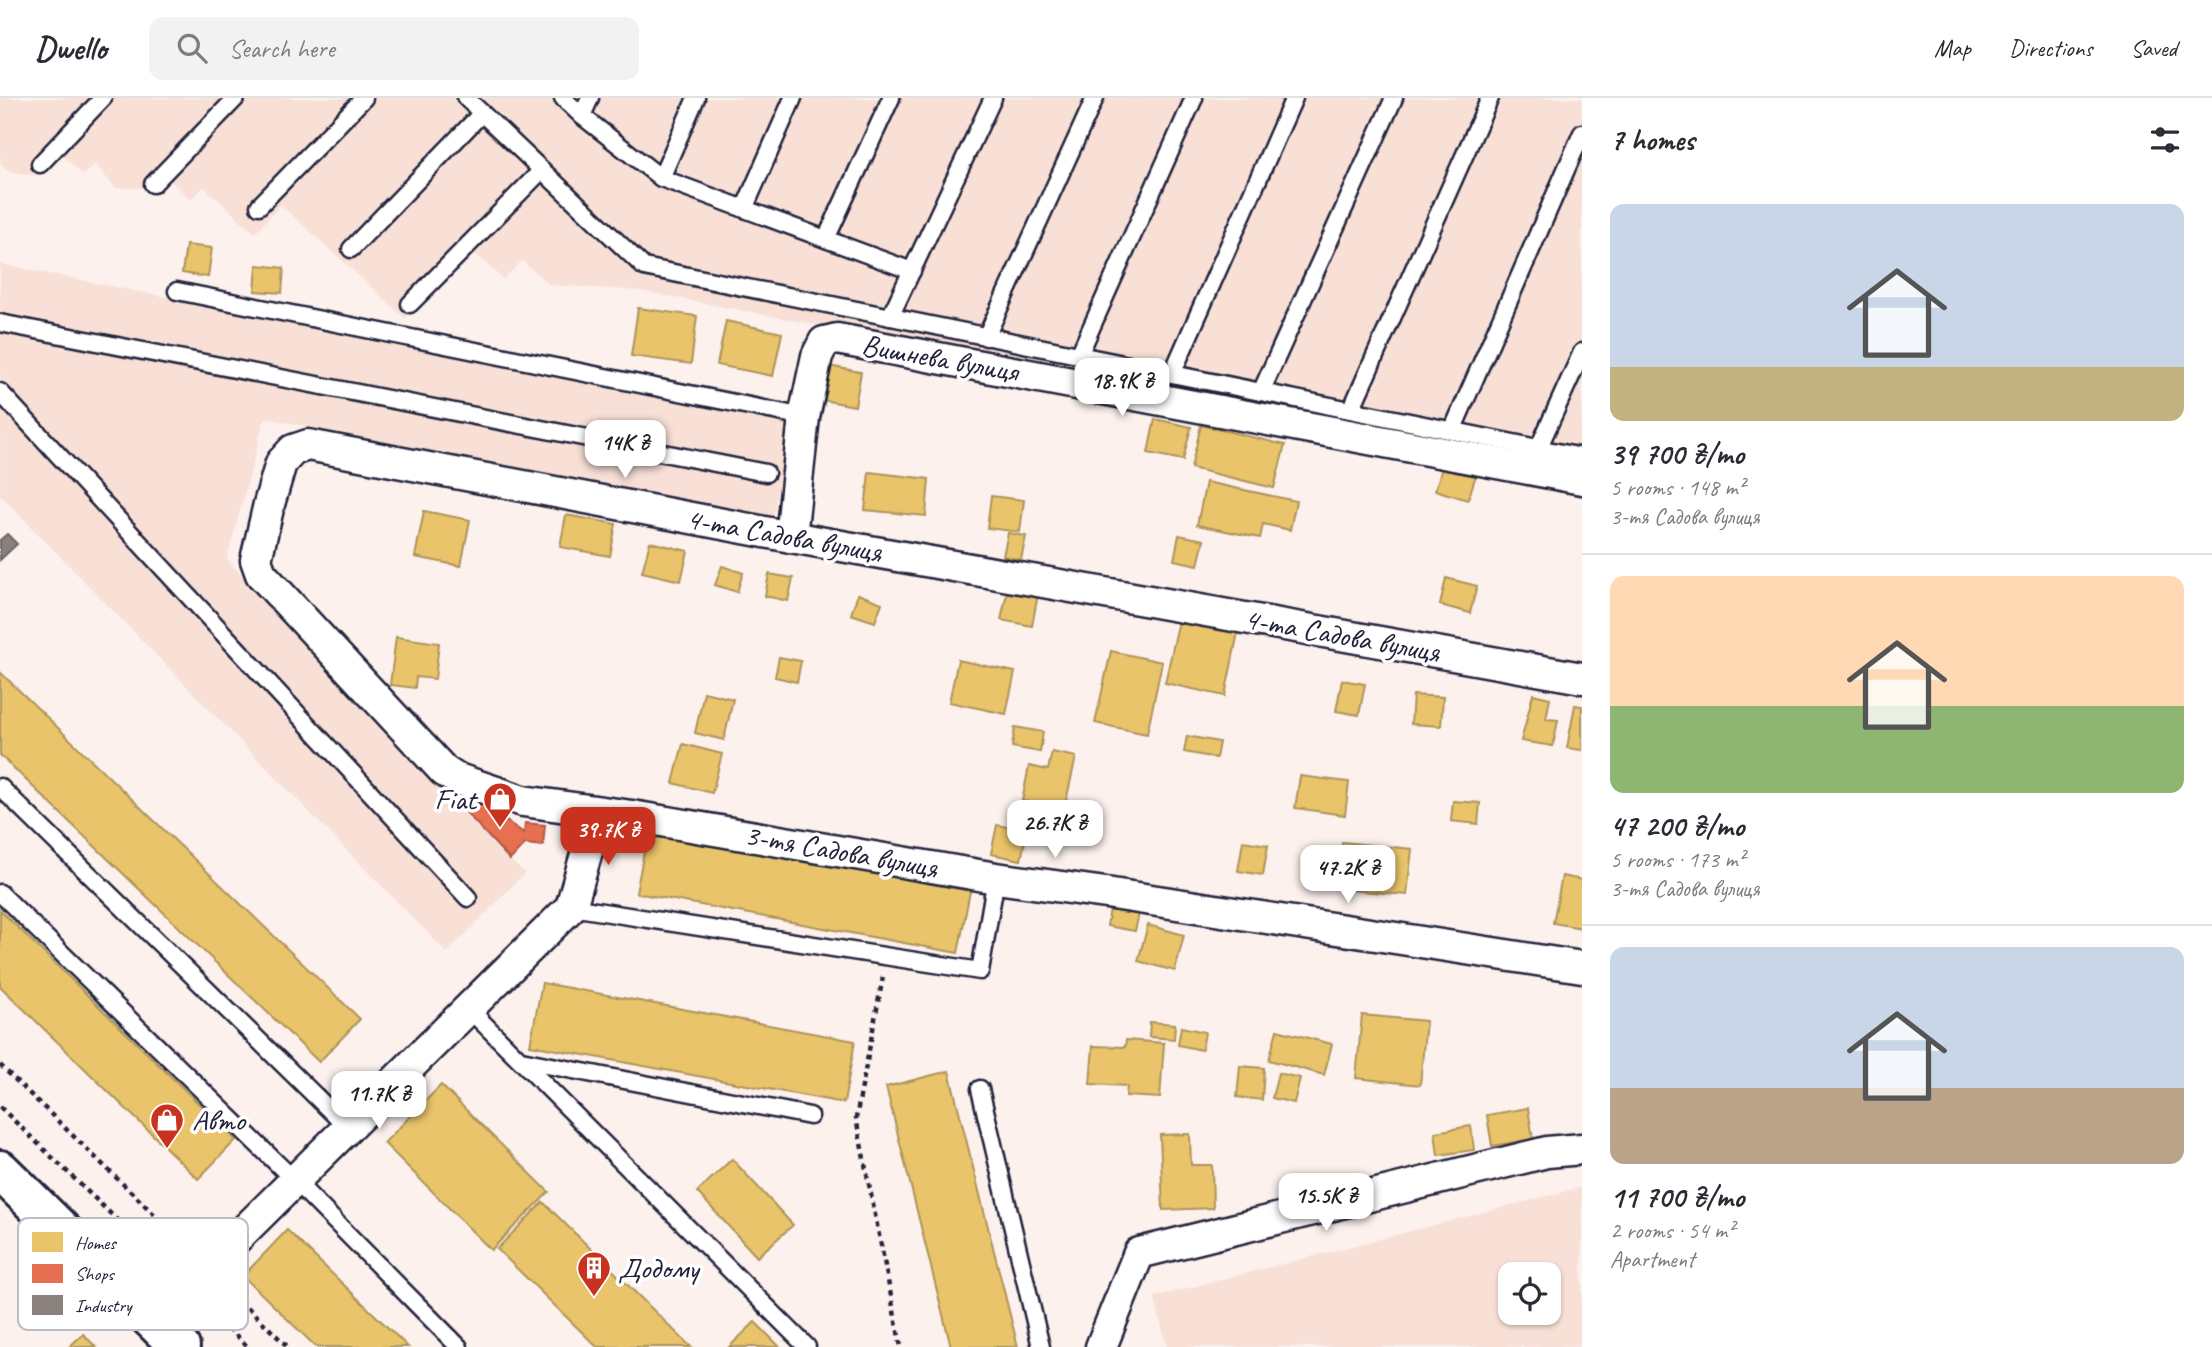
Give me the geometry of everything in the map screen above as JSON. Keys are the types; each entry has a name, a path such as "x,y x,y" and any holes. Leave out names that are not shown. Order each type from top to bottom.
{"street":[{"name":"Вишнева вулиця","path":"791,537 804,417 817,356 824,342 837,339 1582,479"},
{"name":"4-та Садова вулиця","path":"598,813 523,801 455,778 444,771 261,574 256,560 269,504 281,463 293,450 308,445 791,537 1582,678"},
{"name":"3-тя Садова вулиця","path":"598,813 632,816 996,878 1106,892 1582,967"},
{"path":"248,1226 571,906 598,813"},
{"path":"1101,1347 1139,1253 1547,1152 1582,1149"},
{"path":"0,1170 49,1218"},
{"path":"162,1330 180,1347"}],"lane":[{"path":"40,164 103,98"},
{"path":"153,184 236,98"},
{"path":"259,206 364,98"},
{"path":"466,98 645,267 1582,457"},
{"path":"563,98 661,178 912,271"},
{"path":"582,116 590,98"},
{"path":"661,178 696,98"},
{"path":"744,209 793,98"},
{"path":"826,240 891,98"},
{"path":"890,317 993,98"},
{"path":"986,337 1095,98"},
{"path":"1079,355 1195,98"},
{"path":"1172,374 1294,98"},
{"path":"1261,393 1394,98"},
{"path":"1351,410 1490,98"},
{"path":"351,249 482,113"},
{"path":"1452,431 1582,133"},
{"path":"410,304 542,170"},
{"path":"177,291 804,417"},
{"path":"0,323 766,473"},
{"path":"1538,449 1582,352"},
{"path":"0,392 468,898"},
{"path":"0,788 347,1127"},
{"path":"571,906 980,971 996,878"},
{"path":"0,893 294,1180 459,1347"},
{"path":"468,1007 807,1347"},
{"path":"521,1060 810,1116"},
{"path":"979,1089 1041,1347"}],"path":[{"path":"888,956 856,1118 901,1347"},
{"path":"0,1065 142,1218"},
{"path":"0,1107 129,1218"},
{"path":"248,1316 288,1347"},
{"path":"236,1330 248,1347"}],"shaded area":[{"path":"0,98 1582,98 1582,472 641,291 550,285 522,261 503,279 476,255 461,260 405,318 281,205 255,233 204,187 191,199 167,178 158,188 115,188 95,164 84,176 61,154 38,176 8,171 0,163"},
{"path":"0,264 788,421 773,520 265,418 227,559 525,873 447,953 0,495"},
{"path":"1582,1187 1582,1347 1167,1347 1154,1297"}],"building: Homes":[{"path":"186,245 212,248 208,277 182,273"},
{"path":"257,265 284,268 282,293 255,291"},
{"path":"638,308 697,316 691,364 631,356"},
{"path":"726,321 782,333 773,376 717,365"},
{"path":"823,365 861,372 855,406 817,399"},
{"path":"1155,419 1191,427 1183,460 1148,453"},
{"path":"1201,425 1285,445 1274,488 1191,468"},
{"path":"1444,462 1477,472 1468,500 1435,490"},
{"path":"869,472 929,479 926,516 865,510"},
{"path":"1206,482 1296,501 1290,530 1263,524 1260,538 1197,525"},
{"path":"991,496 1024,500 1020,532 987,528"},
{"path":"424,511 470,520 461,566 415,557"},
{"path":"566,515 616,524 610,556 560,547"},
{"path":"1008,533 1026,536 1021,560 1003,556"},
{"path":"1179,535 1204,540 1198,565 1174,560"},
{"path":"650,542 688,551 681,581 642,572"},
{"path":"722,566 743,573 737,592 715,585"},
{"path":"769,574 793,578 788,601 765,596"},
{"path":"1446,578 1477,586 1470,613 1440,605"},
{"path":"1008,588 1038,594 1032,626 1001,620"},
{"path":"858,594 882,603 875,622 851,614"},
{"path":"1179,620 1238,632 1225,696 1165,683"},
{"path":"396,637 439,643 435,679 416,677 415,688 390,685"},
{"path":"1111,651 1162,662 1147,734 1095,723"},
{"path":"779,657 801,661 797,682 775,677"},
{"path":"958,660 1015,672 1006,714 949,702"},
{"path":"0,672 360,1019 319,1062 0,755"},
{"path":"1342,680 1365,684 1359,715 1336,711"},
{"path":"704,692 733,699 724,740 695,733"},
{"path":"1533,694 1550,698 1546,719 1558,720 1553,746 1521,741"},
{"path":"1413,695 1443,697 1441,726 1411,724"},
{"path":"1575,705 1582,706 1582,750 1567,748"},
{"path":"1015,727 1043,732 1040,752 1012,747"},
{"path":"1187,736 1219,742 1216,758 1184,752"},
{"path":"683,744 722,754 712,793 673,783"},
{"path":"1052,752 1076,757 1064,810 1055,808 1053,818 1027,812 1029,802 1022,801 1029,766 1048,770"},
{"path":"1300,776 1349,782 1345,815 1295,808"},
{"path":"1453,801 1480,803 1478,824 1451,821"},
{"path":"997,825 1027,831 1021,860 991,854"},
{"path":"648,831 970,891 958,953 636,893"},
{"path":"1243,841 1268,845 1263,875 1238,871"},
{"path":"1342,842 1412,849 1407,895 1338,889"},
{"path":"1562,876 1582,880 1582,928 1553,923"},
{"path":"1111,903 1140,909 1135,931 1107,926"},
{"path":"0,910 236,1140 198,1179 0,986"},
{"path":"1148,925 1184,935 1175,971 1138,961"},
{"path":"542,983 855,1041 844,1103 530,1045"},
{"path":"1362,1015 1426,1021 1420,1085 1356,1078"},
{"path":"1150,1022 1175,1024 1174,1039 1149,1037"},
{"path":"1181,1027 1205,1032 1202,1050 1178,1045"},
{"path":"1277,1030 1332,1044 1324,1075 1269,1060"},
{"path":"1126,1040 1164,1043 1160,1098 1126,1096 1127,1086 1090,1084 1093,1046 1125,1047"},
{"path":"1240,1066 1264,1068 1262,1100 1237,1097"},
{"path":"949,1071 1018,1347 951,1347 886,1087"},
{"path":"1278,1073 1300,1078 1294,1103 1272,1098"},
{"path":"441,1085 549,1192 491,1250 384,1143"},
{"path":"1528,1108 1533,1139 1492,1146 1487,1115"},
{"path":"1471,1126 1474,1150 1438,1155 1435,1132"},
{"path":"1190,1134 1191,1165 1212,1165 1213,1208 1163,1210 1160,1135"},
{"path":"732,1159 793,1225 757,1257 697,1192"},
{"name":"Додому","path":"543,1202 691,1347 597,1347 497,1249"},
{"path":"287,1230 408,1347 316,1347 248,1281 248,1271"},
{"path":"755,1322 780,1347 729,1347"},
{"path":"83,1334 96,1347 69,1347"}],"building: Shops":[{"name":"Fiat","path":"475,800 524,833 525,823 545,825 543,846 525,844 510,860 464,810"}],"building: Industry":[{"path":"7,534 17,544 0,560 0,540"}],"place":[{"name":"Fiat","path":"500,829"},
{"name":"Авто","path":"167,1150"},
{"name":"Додому","path":"594,1298"}]}
